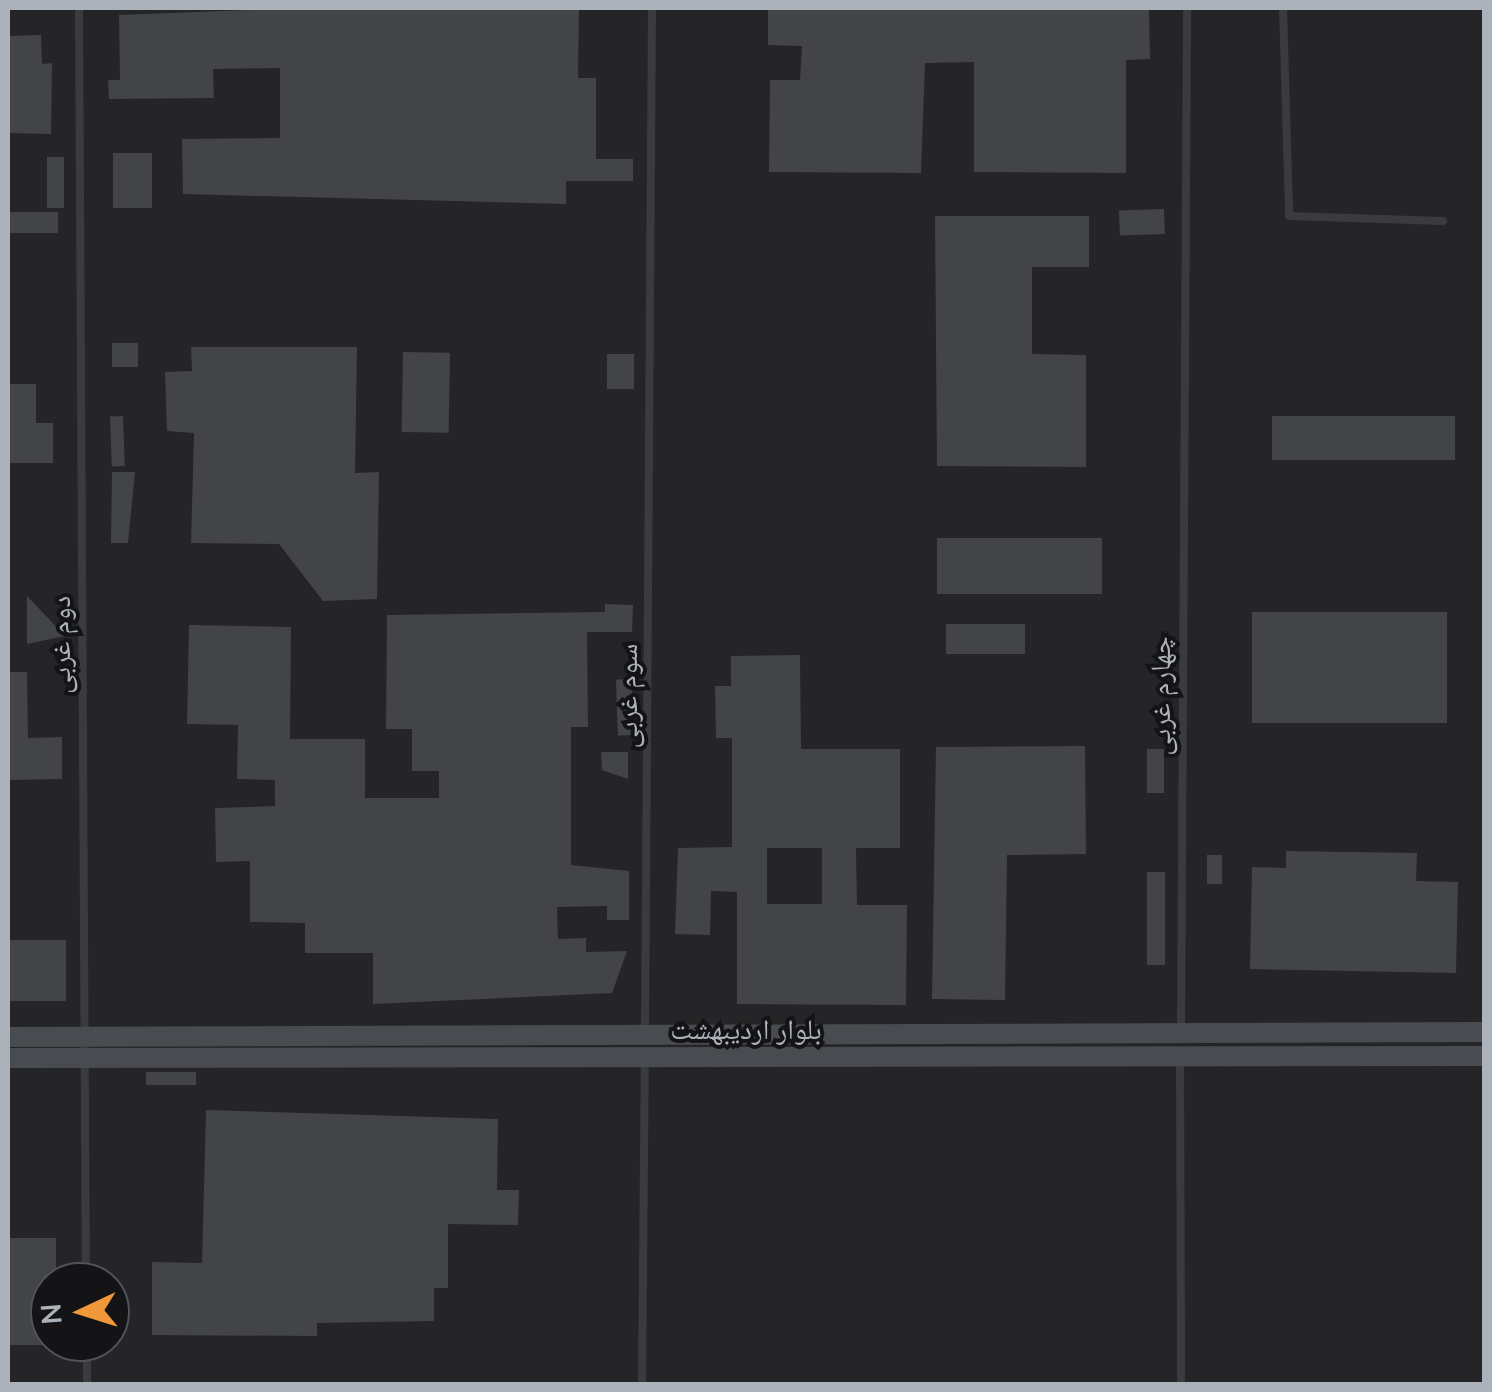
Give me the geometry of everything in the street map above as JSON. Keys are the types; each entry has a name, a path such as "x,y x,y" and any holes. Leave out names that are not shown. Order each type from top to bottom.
{"street":[{"name":"بلوار اردیبهشت","path":"8,1037 1484,1032"},
{"name":"بلوار اردیبهشت","path":"8,1058 1484,1056"}],"lane":[{"name":"دوم غربی","path":"79,8 86,1262"},
{"name":"سوم غربی","path":"642,1384 652,8"},
{"name":"چهارم غربی","path":"1181,1384 1187,8"},
{"path":"1283,8 1289,216 1443,221"}],"shaded area":[{"path":"8,8 1484,8 1484,1384 8,1384"}],"building":[{"path":"299,8 579,8 578,78 596,78 596,159 633,159 633,181 566,181 566,204 183,194 182,139 280,138 280,68 213,69 214,98 109,99 108,80 120,80 119,15"},
{"path":"768,8 1149,8 1150,59 1126,60 1126,173 974,172 974,62 925,63 921,173 769,172 770,80 800,80 802,46 768,45"},
{"path":"41,35 42,64 52,63 51,134 8,133 8,36"},
{"path":"113,153 152,153 152,208 113,208"},
{"path":"47,157 64,157 64,208 47,208"},
{"path":"1164,209 1165,234 1120,236 1119,211"},
{"path":"8,212 58,212 58,233 8,233"},
{"path":"935,216 1089,216 1089,267 1032,267 1032,354 1086,355 1086,467 937,466"},
{"path":"112,343 138,343 138,367 112,367"},
{"path":"191,347 357,347 355,473 379,472 377,599 323,601 279,544 191,543 194,433 167,431 165,372 192,371"},
{"path":"403,352 450,353 449,433 402,432"},
{"path":"607,354 634,354 634,389 607,389"},
{"path":"8,384 36,384 36,423 53,423 53,463 8,463"},
{"path":"110,416 123,416 125,466 112,466"},
{"path":"1272,416 1455,416 1455,460 1272,460"},
{"path":"112,472 135,472 128,543 111,543"},
{"path":"937,538 1102,538 1102,594 937,594"},
{"path":"27,596 65,636 27,644"},
{"path":"605,604 633,605 632,632 587,632 588,727 571,727 571,865 629,871 629,920 607,920 607,906 557,907 558,939 586,938 586,952 627,951 612,993 373,1004 373,953 305,953 305,923 250,922 250,861 216,862 215,808 275,806 275,780 237,779 238,725 187,724 189,625 291,627 290,739 365,739 365,798 439,798 439,771 412,771 412,729 386,729 387,615 605,612"},
{"path":"1252,612 1447,612 1447,723 1252,723"},
{"path":"946,624 1025,624 1025,654 946,654"},
{"path":"800,655 801,749 900,749 900,848 856,848 857,905 907,905 906,1005 737,1004 737,892 711,891 710,935 675,934 678,848 732,847 732,738 716,738 715,686 731,686 731,656","holes":["767,848 822,848 822,904 767,904"]},
{"path":"8,672 27,672 28,738 62,737 62,779 8,780"},
{"path":"632,679 634,735 618,736 616,680"},
{"path":"1085,746 1086,854 1007,855 1005,1000 932,999 936,747"},
{"path":"1147,749 1164,749 1164,793 1147,793"},
{"path":"601,752 628,752 628,779 602,770"},
{"path":"1286,851 1417,853 1416,881 1458,882 1456,973 1250,969 1252,867 1286,868"},
{"path":"1207,855 1222,855 1222,884 1207,884"},
{"path":"1147,872 1165,872 1165,965 1147,965"},
{"path":"8,940 66,940 66,1001 8,1001"},
{"path":"146,1072 196,1072 196,1085 146,1085"},
{"path":"206,1110 498,1119 497,1190 519,1190 518,1225 448,1224 448,1288 434,1288 434,1321 317,1323 317,1336 152,1335 152,1262 202,1263"},
{"path":"8,1238 56,1238 56,1262 30,1262 30,1345 8,1345"}]}
